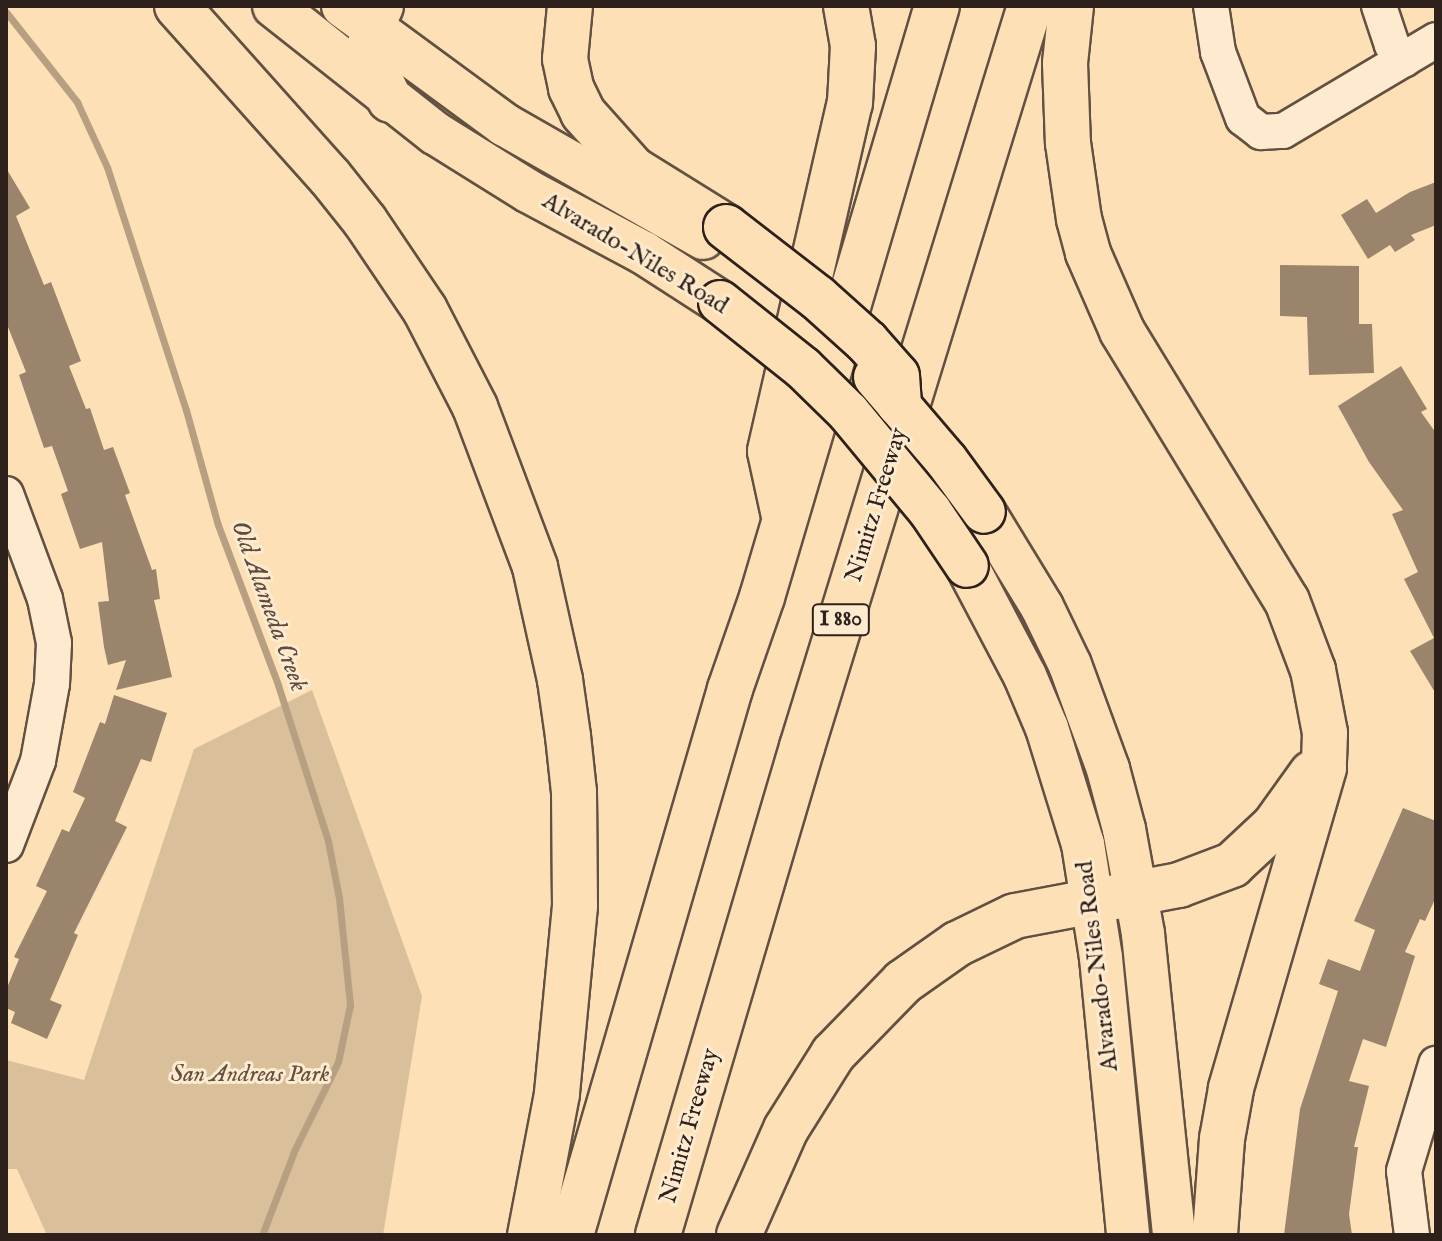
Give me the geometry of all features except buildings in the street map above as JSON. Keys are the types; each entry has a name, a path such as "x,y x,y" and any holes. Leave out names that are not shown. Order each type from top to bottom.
{"highway":[{"path":"177,6 330,177 403,275 451,357 475,407 535,567 549,622 568,736 576,851 575,906 564,1040 530,1235"},
{"path":"570,6 565,59 571,88 583,113 633,169 724,238 818,298 867,342 897,376 899,404"},
{"path":"785,520 770,451 850,103 853,46 846,6"},
{"path":"571,1235 730,689 762,597 937,6"},
{"name":"Nimitz Freeway","path":"658,1235 802,747 1030,6"},
{"path":"1071,6 1065,63 1068,143 1079,219 1088,253 1122,331 1287,601 1313,670 1325,733 1324,768 1231,1089 1222,1139 1215,1235"},
{"path":"365,13 371,60 390,100"},
{"path":"599,1235 772,651 762,597"},
{"path":"739,1235 786,1129 833,1054 886,996 933,958 983,929 1015,916 1207,876 1232,865 1252,848 1305,784 1319,759 1325,733"}],"main road":[{"name":"Alvarado-Niles Road","path":"274,6 390,100 492,169 708,293 791,358 848,412 888,458 967,566 1007,638 1047,728 1083,844 1094,899 1128,1235"},
{"name":"Alvarado-Niles Road","path":"365,13 505,125 724,238"},
{"name":"Alvarado-Niles Road","path":"899,404 984,512 1042,607 1070,665 1108,769 1138,892 1174,1235"}],"street":[{"path":"1211,6 1218,52 1243,118 1261,132 1283,131 1436,40"},
{"path":"1379,6 1392,45 1404,60"},
{"path":"6,494 45,599 54,643 52,684 38,761 6,845"},
{"path":"1412,1235 1404,1171 1436,1064"}],"green space":[{"name":"San Andreas Park","path":"312,690 422,996 383,1235 47,1235 17,1169 6,1169 6,1060 84,1080 194,749"}],"waterway":[{"name":"Old Alameda Creek","path":"6,12 77,102 107,167 186,410 218,525 278,685 328,841 339,898 350,1005 338,1062 295,1149 262,1235"}]}
